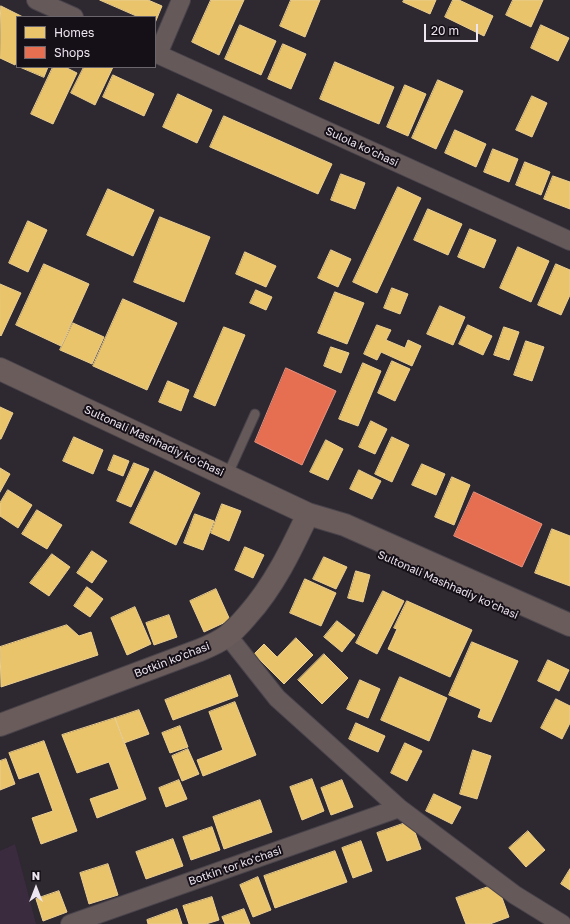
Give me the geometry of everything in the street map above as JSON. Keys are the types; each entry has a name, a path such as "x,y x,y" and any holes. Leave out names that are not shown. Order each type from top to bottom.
{"street":[{"path":"36,0 72,16"},
{"path":"156,53 181,0"},
{"name":"Sulola ko'chasi","path":"156,53 570,241"},
{"name":"Sultonali Mashhadiy ko'chasi","path":"0,369 308,514 345,525 570,625"},
{"name":"Sultonali Mashhadiy ko'chasi","path":"308,514 337,537 570,639"},
{"name":"Botkin ko'chasi","path":"2,721 200,650 228,636 255,607 267,591 295,542 308,514"},
{"path":"228,636 277,698 399,808 515,895 562,924"},
{"name":"Botkin tor ko'chasi","path":"70,924 399,808"}],"lane":[{"path":"227,476 255,414"}],"shaded area":[{"path":"15,844 36,924 0,924 0,851"}],"building: Homes":[{"path":"100,0 148,0 162,6 156,21 156,16 137,16"},
{"path":"211,0 244,0 219,55 192,42"},
{"path":"291,0 320,0 305,37 280,26"},
{"path":"404,0 436,0 430,14 403,2"},
{"path":"453,0 459,0 493,16 484,36 445,17"},
{"path":"513,0 543,0 531,27 506,15"},
{"path":"1,6 21,16 16,16 15,65 0,58"},
{"path":"240,25 276,41 261,75 225,59"},
{"path":"541,25 569,38 558,61 531,48"},
{"path":"283,44 306,54 291,89 268,79"},
{"path":"335,62 394,87 379,124 320,99"},
{"path":"22,68 48,68 44,77"},
{"path":"53,68 67,68 77,73 53,124 31,114"},
{"path":"84,68 113,68 95,105 71,93"},
{"path":"113,75 154,94 144,116 103,97"},
{"path":"438,80 463,91 436,149 412,138"},
{"path":"405,85 426,94 408,136 387,127"},
{"path":"178,94 212,110 197,143 163,127"},
{"path":"532,96 547,103 532,137 516,130"},
{"path":"224,116 332,164 318,194 210,147"},
{"path":"455,130 486,144 476,167 445,153"},
{"path":"493,149 518,159 509,182 484,172"},
{"path":"525,162 550,172 541,195 516,185"},
{"path":"341,174 365,183 355,209 331,200"},
{"path":"553,176 570,182 570,209 544,199"},
{"path":"398,187 421,198 377,293 353,282"},
{"path":"108,189 154,210 133,256 87,235"},
{"path":"428,209 462,224 448,255 414,240"},
{"path":"160,217 210,237 184,302 134,282"},
{"path":"28,221 47,230 28,272 9,263"},
{"path":"470,229 496,240 484,268 458,257"},
{"path":"518,247 549,261 531,302 500,288"},
{"path":"331,250 351,259 338,287 318,278"},
{"path":"245,252 276,266 266,287 236,274"},
{"path":"44,264 89,284 61,346 16,325"},
{"path":"556,264 570,270 570,295 561,315 538,305"},
{"path":"0,284 21,293 1,336 0,335"},
{"path":"392,288 408,294 400,314 384,308"},
{"path":"256,290 272,297 266,310 250,303"},
{"path":"335,292 364,303 347,344 318,333"},
{"path":"123,299 177,323 147,390 93,366"},
{"path":"440,306 465,317 453,345 427,334"},
{"path":"73,323 104,337 92,364 60,350"},
{"path":"377,325 391,330 386,340 405,348 408,340 421,346 412,366 381,352 377,360 364,354"},
{"path":"468,325 492,336 483,355 459,344"},
{"path":"224,327 245,335 215,406 194,397"},
{"path":"504,327 519,332 509,360 494,355"},
{"path":"526,341 544,347 532,381 514,375"},
{"path":"331,347 349,353 341,373 324,366"},
{"path":"392,361 410,369 395,401 378,393"},
{"path":"363,363 381,371 358,426 339,419"},
{"path":"168,381 189,390 181,411 159,402"},
{"path":"0,407 13,413 1,439 0,439"},
{"path":"371,421 387,429 375,454 359,447"},
{"path":"74,437 103,450 93,474 63,461"},
{"path":"392,437 409,445 392,482 375,474"},
{"path":"326,440 343,449 328,480 310,472"},
{"path":"114,455 129,461 123,476 108,470"},
{"path":"134,463 149,469 131,507 117,501"},
{"path":"422,464 445,474 436,495 412,485"},
{"path":"0,468 10,474 0,492"},
{"path":"359,470 381,481 372,499 350,489"},
{"path":"155,471 200,493 176,545 130,523"},
{"path":"452,477 470,485 454,525 435,517"},
{"path":"8,490 32,505 18,528 0,516 0,503"},
{"path":"222,504 241,511 229,541 211,533"},
{"path":"37,510 62,525 47,549 22,534"},
{"path":"195,514 214,521 203,550 184,543"},
{"path":"552,529 570,536 570,586 535,573"},
{"path":"245,547 264,555 253,578 235,570"},
{"path":"92,551 107,561 92,583 77,573"},
{"path":"52,554 70,567 49,596 30,583"},
{"path":"324,557 347,567 336,589 313,579"},
{"path":"356,571 370,575 363,602 348,598"},
{"path":"305,579 336,593 321,626 290,613"},
{"path":"87,587 103,599 90,617 74,606"},
{"path":"216,589 230,620 204,632 190,601"},
{"path":"383,591 404,601 377,654 356,643"},
{"path":"407,601 472,630 450,677 388,649 397,629 394,628"},
{"path":"135,607 151,644 127,655 111,618"},
{"path":"169,615 177,637 154,645 146,623"},
{"path":"337,621 355,635 342,652 324,637"},
{"path":"67,625 79,636 91,632 98,655 1,687 0,647"},
{"path":"296,638 313,655 284,684 254,654 264,644 277,657"},
{"path":"472,642 518,661 491,722 478,717 481,709 449,695"},
{"path":"324,654 348,678 322,704 298,680"},
{"path":"548,660 569,670 559,691 538,681"},
{"path":"230,675 238,696 173,720 165,700"},
{"path":"400,677 447,698 429,741 381,720"},
{"path":"360,680 380,689 368,718 347,709"},
{"path":"556,699 570,706 570,723 562,739 541,728"},
{"path":"235,702 256,755 203,776 197,760 223,750 209,712"},
{"path":"139,710 149,734 124,743 115,718"},
{"path":"115,718 146,799 97,818 90,799 119,789 109,762 77,773 62,735"},
{"path":"356,723 385,736 378,752 349,739"},
{"path":"180,726 188,747 170,753 162,733"},
{"path":"44,741 77,831 41,844 32,818 53,811 39,772 19,779 9,753"},
{"path":"405,743 422,751 407,781 391,773"},
{"path":"188,749 199,774 182,781 172,756"},
{"path":"473,750 491,756 477,799 460,794"},
{"path":"6,759 15,784 0,790 0,761"},
{"path":"312,779 324,811 302,820 290,787"},
{"path":"179,780 187,799 166,807 159,788"},
{"path":"342,780 353,807 331,815 321,788"},
{"path":"434,794 461,807 452,824 426,811"},
{"path":"260,800 272,832 224,849 213,817"},
{"path":"411,821 421,849 387,861 377,833"},
{"path":"212,827 220,850 191,860 183,837"},
{"path":"528,831 545,850 526,867 509,848"},
{"path":"173,839 183,866 146,879 136,852"},
{"path":"361,841 372,871 353,878 342,848"},
{"path":"335,851 347,882 275,908 264,876"},
{"path":"108,864 118,895 89,904 80,873"},
{"path":"570,869 570,890 561,884"},
{"path":"258,877 271,910 253,917 240,885"},
{"path":"497,884 509,917 490,924 466,924 456,898"},
{"path":"59,891 67,912 43,921 36,899"},
{"path":"212,897 219,920 206,924 189,924 183,906"},
{"path":"177,909 182,924 148,924 147,920"},
{"path":"244,909 250,924 225,924 222,917"}],"building: Shops":[{"path":"286,368 336,391 302,465 255,442"},
{"path":"474,492 542,524 522,567 454,536"}]}
